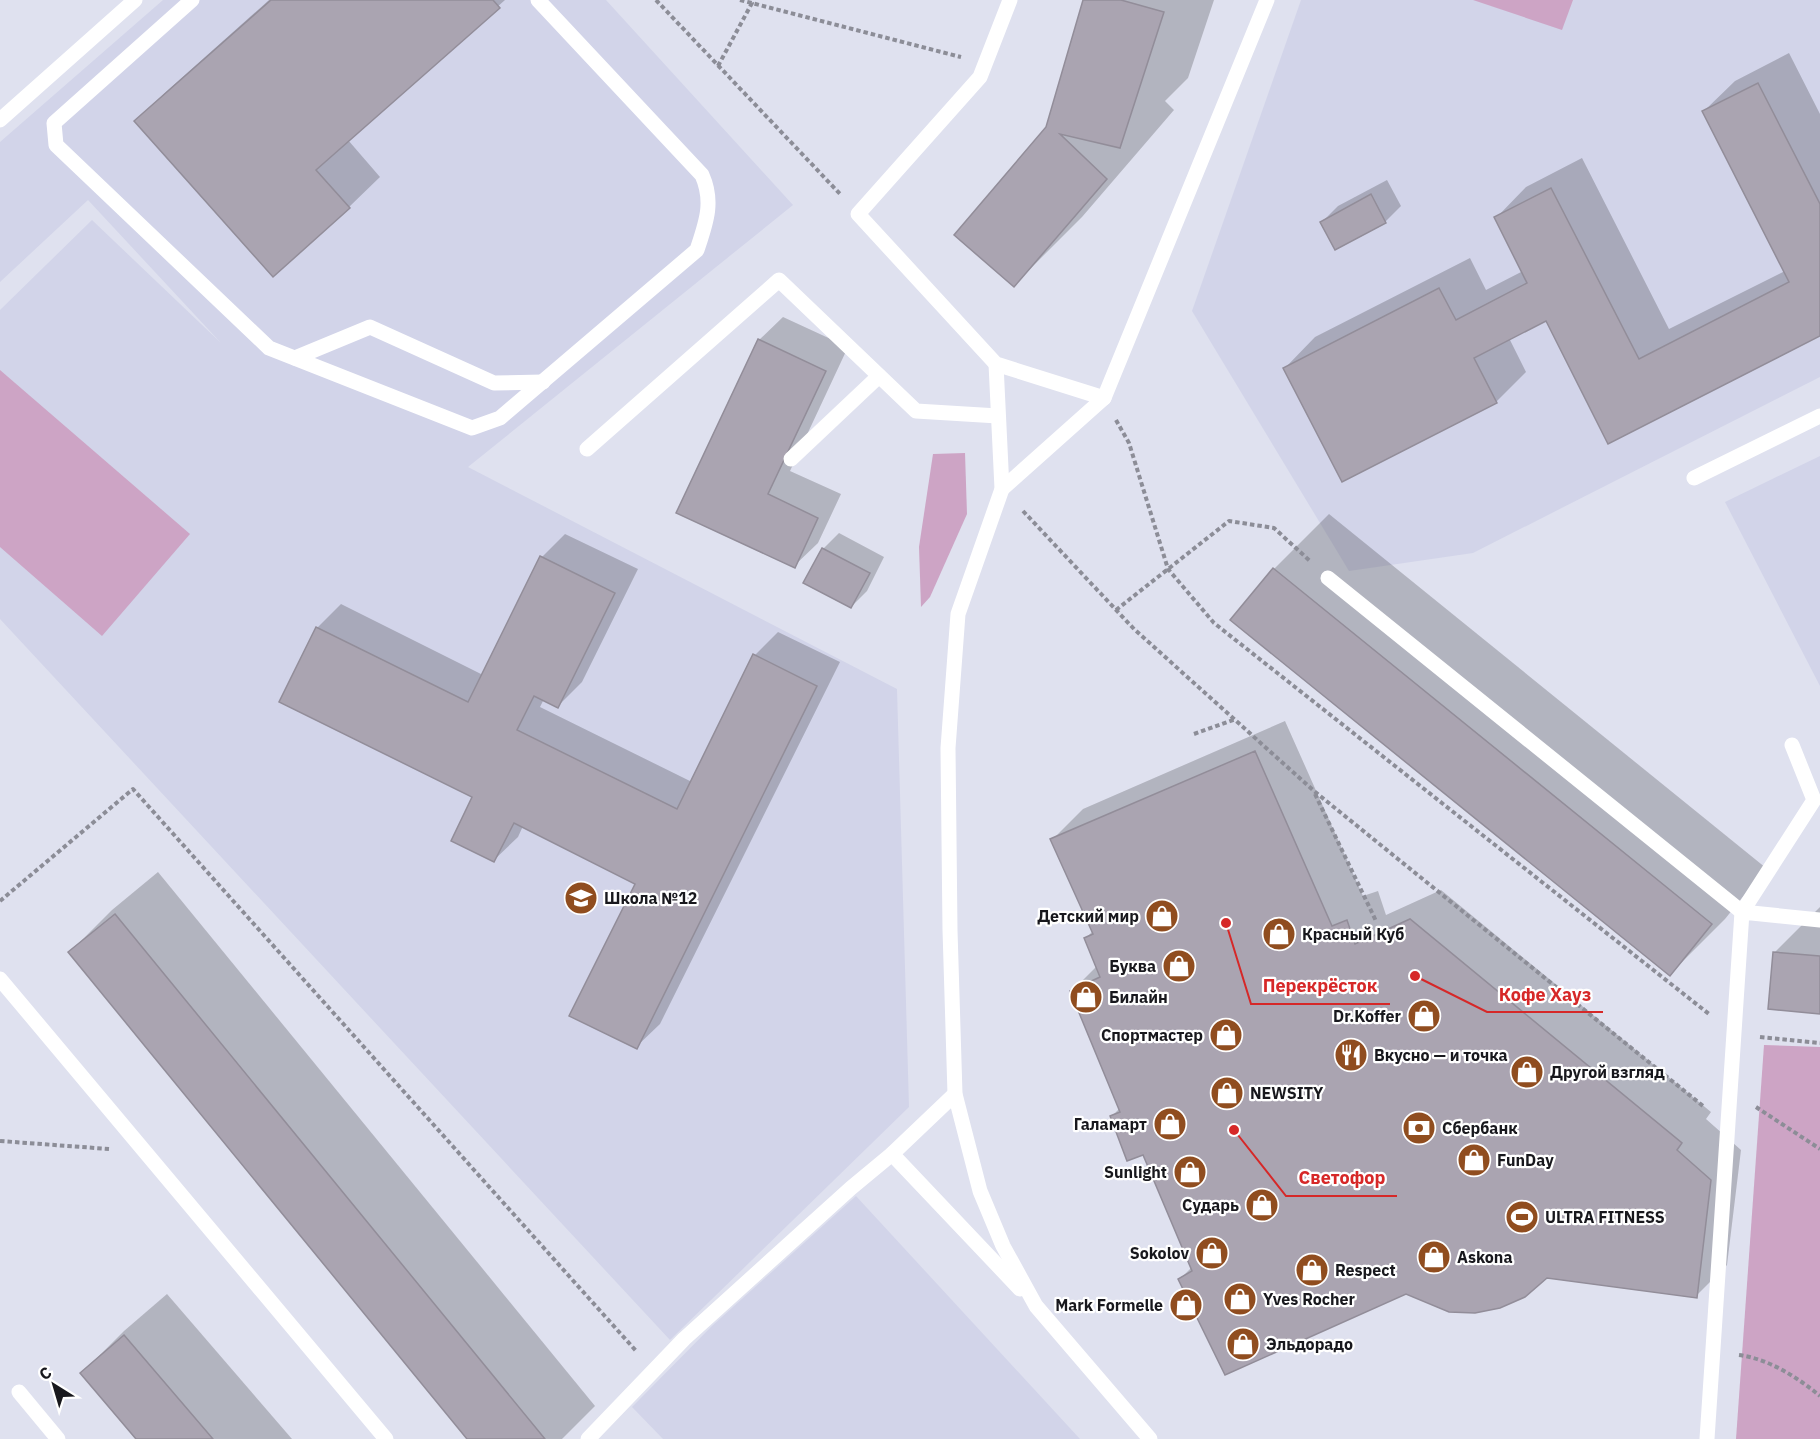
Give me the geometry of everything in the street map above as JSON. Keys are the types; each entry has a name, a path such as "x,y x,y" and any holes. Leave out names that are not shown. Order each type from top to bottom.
{"lane":[{"path":"0,120 135,0"},
{"path":"192,0 54,123 56,145 269,348 472,428 500,418 696,250 706,223 709,191 702,175 538,0"},
{"path":"1010,0 980,77 858,214 996,364 1104,398"},
{"path":"1002,489 1104,398 1267,0"},
{"path":"587,449 779,280 916,411 998,416"},
{"path":"295,358 370,327 494,383 543,382"},
{"path":"996,364 1002,489 958,614 948,748 955,1094 980,1191 1004,1246 1036,1306"},
{"path":"791,459 879,376"},
{"path":"1694,478 1820,416"},
{"path":"1328,578 1742,912 1820,920"},
{"path":"1707,1439 1742,912 1814,800 1792,745"},
{"path":"0,979 386,1439"},
{"path":"588,1439 693,1331 851,1188 892,1154 955,1094"},
{"path":"892,1154 960,1223 1036,1306 1150,1439"},
{"path":"19,1392 58,1439"}],"path":[{"path":"656,0 858,214"},
{"path":"740,0 985,64"},
{"path":"718,66 751,2"},
{"path":"1104,398 1129,443 1168,569 1214,622 1734,1034 1820,1043"},
{"path":"1002,489 1134,629 1314,791 1728,1127"},
{"path":"1116,610 1229,521 1274,528 1328,578"},
{"path":"1194,734 1236,719"},
{"path":"0,901 133,789 654,1370"},
{"path":"1314,791 1376,921"},
{"path":"1730,1092 1777,1119 1820,1149"},
{"path":"0,1141 145,1152"},
{"path":"1713,1353 1750,1356 1796,1376 1820,1396"}],"shaded area":[{"name":"Школа №12","path":"163,0 606,0 793,205 468,467 897,689 909,1107 670,1340 0,619 0,310 92,220 221,343 88,200 0,282 0,142"},
{"path":"1301,0 1820,0 1820,377 1473,553 1349,571 1192,311"},
{"path":"1473,0 1573,0 1562,30"},
{"path":"0,370 190,534 102,636 0,547"},
{"path":"965,453 967,514 930,597 921,607 919,547 933,454"},
{"path":"1820,456 1820,686 1725,502"},
{"path":"1764,1045 1820,1047 1820,1439 1736,1439"},
{"path":"856,1196 1080,1439 663,1439 632,1407 712,1326"}],"building":[{"path":"271,0 493,0 500,8 316,170 350,208 273,277 134,121"},
{"path":"1083,0 1121,0 1164,12 1120,148 1060,134 1107,179 1014,287 954,235 1046,127"},
{"path":"1758,83 1820,204 1820,336 1608,444 1546,321 1474,358 1497,403 1342,482 1283,368 1439,288 1456,320 1527,283 1494,217 1551,188 1639,359 1789,282 1702,111"},
{"path":"1371,194 1386,223 1335,250 1320,222"},
{"path":"758,339 826,371 768,494 818,518 795,568 676,513"},
{"path":"822,548 870,573 851,608 803,583"},
{"path":"540,556 615,593 558,708 534,696 517,730 677,809 753,654 817,686 637,1049 569,1016 635,884 514,823 494,862 451,841 472,797 279,702 316,627 468,702"},
{"path":"1273,568 1712,924 1670,976 1230,620"},
{"path":"1255,751 1332,926 1347,920 1355,944 1410,919 1682,1143 1677,1150 1711,1180 1697,1298 1547,1278 1525,1297 1500,1308 1475,1313 1449,1312 1406,1294 1225,1375 1178,1279 1192,1271 1143,1155 1127,1161 1110,1116 1120,1112 1070,991 1100,977 1084,938 1093,934 1050,839"},
{"path":"115,914 545,1439 467,1439 153,1056 68,952"},
{"path":"1773,952 1820,956 1820,1014 1768,1009"},
{"path":"124,1335 213,1439 136,1439 80,1373"}],"place":[{"name":"Школа №12","path":"581,898"},
{"name":"Детский мир","path":"1162,916"},
{"name":"Перекрёсток","path":"1226,923"},
{"name":"Красный Куб","path":"1279,934"},
{"name":"Буква","path":"1179,966"},
{"name":"Кофе Хауз","path":"1415,976"},
{"name":"Билайн","path":"1086,997"},
{"name":"Dr.Koffer","path":"1424,1016"},
{"name":"Спортмастер","path":"1226,1035"},
{"name":"Вкусно — и точка","path":"1351,1055"},
{"name":"Другой взгляд","path":"1527,1072"},
{"name":"NEWSITY","path":"1227,1093"},
{"name":"Галамарт","path":"1170,1124"},
{"name":"Сбербанк","path":"1419,1128"},
{"name":"Светофор","path":"1234,1130"},
{"name":"FunDay","path":"1474,1160"},
{"name":"Sunlight","path":"1190,1172"},
{"name":"Сударь","path":"1262,1205"},
{"name":"ULTRA FITNESS","path":"1522,1217"},
{"name":"Sokolov","path":"1212,1253"},
{"name":"Askona","path":"1434,1257"},
{"name":"Respect","path":"1312,1270"},
{"name":"Yves Rocher","path":"1240,1299"},
{"name":"Mark Formelle","path":"1186,1305"},
{"name":"Эльдорадо","path":"1243,1344"}]}
